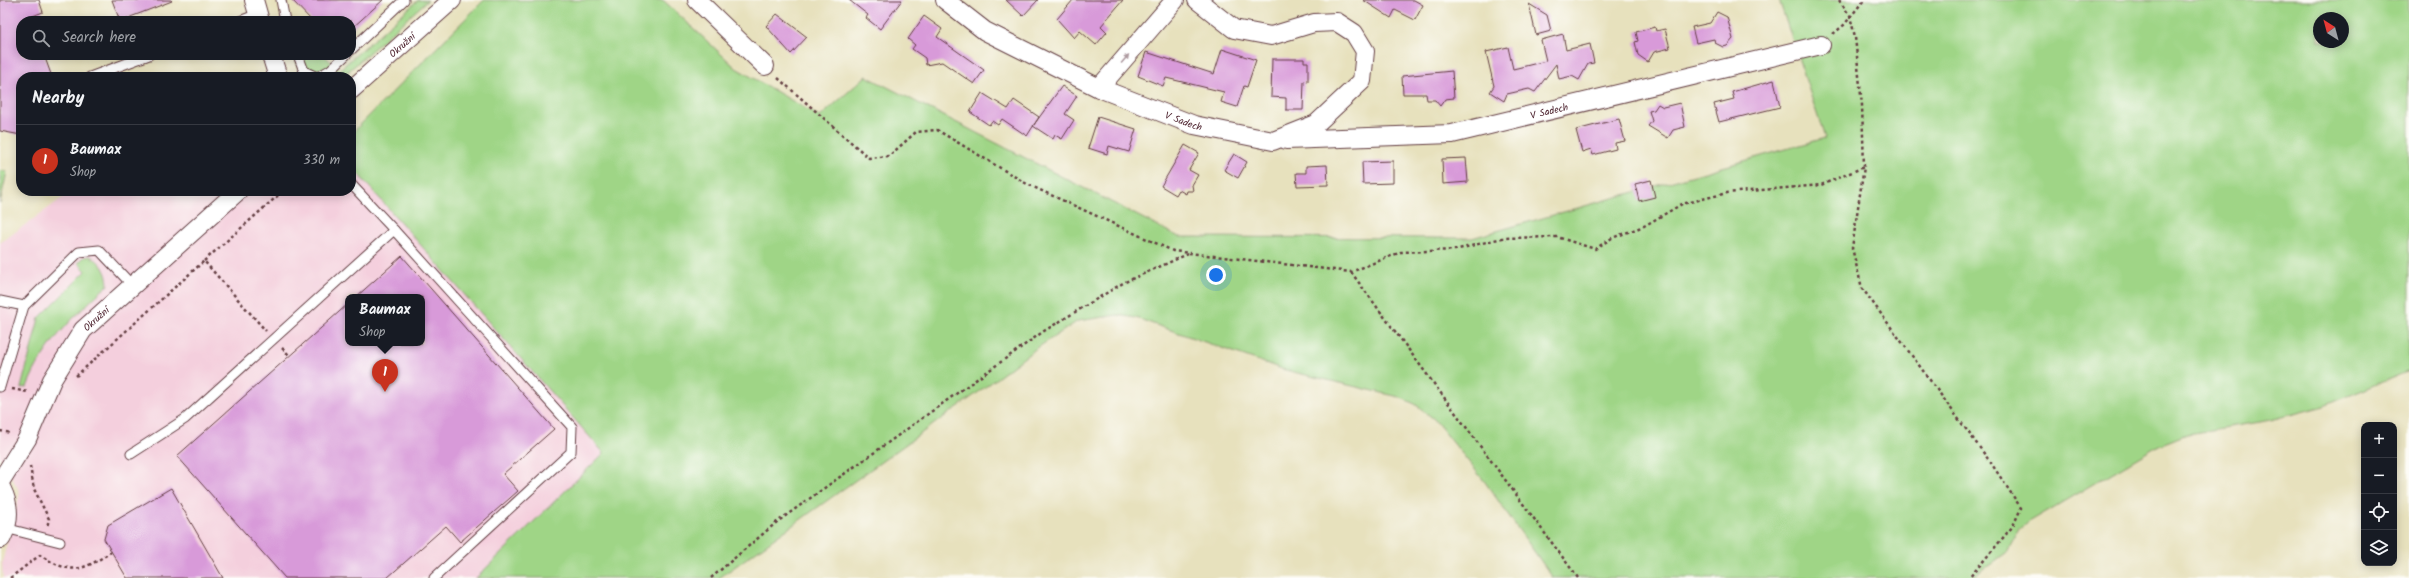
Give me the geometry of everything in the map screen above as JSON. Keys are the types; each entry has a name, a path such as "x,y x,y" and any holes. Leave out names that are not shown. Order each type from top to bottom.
{"street":[{"name":"Okružní","path":"356,86 452,0"},
{"path":"696,0 765,66"},
{"name":"V Sadech","path":"945,0 986,31 1099,88 1194,125 1273,141 1452,134 1820,45"},
{"path":"1099,88 1175,0"},
{"path":"1197,0 1234,29 1271,36 1314,23 1338,22 1354,33 1365,51 1362,81 1316,124 1273,141"},
{"path":"273,60 276,72"},
{"name":"Okružní","path":"0,482 27,439 52,380 67,352 83,330 232,196"},
{"path":"0,490 4,499 7,513 2,533"}],"lane":[{"path":"281,0 284,16"},
{"path":"356,45 404,0"},
{"path":"103,72 135,60"},
{"path":"300,60 304,71 306,72"},
{"path":"326,72 341,60"},
{"path":"356,189 572,426 571,452 434,578"},
{"path":"132,454 184,419 394,230"},
{"path":"0,387 24,306 79,252 99,250 132,285"},
{"path":"0,301 24,306"},
{"path":"2,533 60,542"}],"path":[{"path":"1839,0 1850,16 1855,37 1862,105 1864,167 1852,248 1862,288 1991,463 2021,508 2013,526 1969,578"},
{"path":"1820,45 1864,0"},
{"path":"765,66 870,158 889,156 916,132 937,130 1027,184 1173,252 1351,272 1400,252 1455,250 1502,238 1557,237 1595,249 1612,238 1644,226 1682,204 1727,193 1821,185 1864,167"},
{"path":"75,377 277,196"},
{"path":"711,578 777,522 1044,331 1123,283 1189,254"},
{"path":"204,261 290,356"},
{"path":"1351,272 1578,578"},
{"path":"0,431 12,434"},
{"path":"30,464 34,488 49,519 47,528"},
{"path":"10,578 40,555 58,567 78,570 92,565 111,552"}],"shaded area":[{"path":"356,172 604,453 476,578 3,578 2,563 20,492 0,457 0,243 65,196 356,196"}],"green space":[{"path":"418,0 428,0 348,72 299,72 296,60 329,60 339,70 350,60 356,60 356,55"},
{"path":"484,0 663,0 736,68 820,117 866,76 1179,237 1472,238 1825,138 1779,0 2409,0 2409,371 2324,406 2271,420 2187,434 2159,445 2029,522 2020,529 2007,553 1971,578 1553,578 1485,482 1434,419 1415,404 1399,397 1285,370 1136,318 1117,315 1078,321 1034,350 976,394 719,578 476,578 604,453 356,172 356,129"},
{"path":"0,170 7,172 0,203"},
{"path":"90,256 101,264 107,276 108,285 83,308 61,332 42,357 27,387 21,388 39,318 86,271 78,263 84,257"}],"building":[{"path":"0,0 39,0 43,12 33,16 16,16 16,60 46,60 50,72 16,72 16,134 0,131"},
{"path":"112,0 172,1 133,16 118,16"},
{"path":"292,0 383,0 356,24 356,16 307,16"},
{"path":"849,0 902,0 880,29 866,18 868,15"},
{"path":"1006,0 1038,0 1023,16"},
{"path":"1073,0 1123,0 1101,26 1107,32 1096,45 1080,31 1074,38 1057,19"},
{"path":"1363,0 1414,0 1423,5 1415,20 1395,10 1391,18"},
{"path":"1529,4 1547,15 1551,31 1536,35"},
{"path":"1717,12 1727,17 1733,39 1727,46 1723,47 1715,43 1714,39 1696,43 1692,27 1710,23"},
{"path":"777,14 807,37 791,54 766,26"},
{"path":"924,16 942,29 937,37 984,70 974,84 942,62 926,65 925,58 912,49 915,45 908,39"},
{"path":"1655,27 1656,31 1665,29 1670,48 1654,52 1648,62 1638,55 1635,42 1638,41 1636,32"},
{"path":"1563,34 1566,50 1590,44 1594,63 1588,64 1579,80 1572,76 1559,79 1556,64 1535,92 1529,89 1507,94 1504,101 1490,92 1494,86 1486,52 1508,47 1513,69 1546,61 1541,40"},
{"path":"1222,49 1256,60 1247,87 1244,86 1237,107 1221,102 1224,92 1166,78 1163,86 1138,76 1146,52 1214,74"},
{"path":"1272,59 1304,59 1304,62 1308,62 1308,82 1304,81 1303,110 1286,110 1286,98 1271,97"},
{"path":"1452,71 1454,98 1445,99 1440,106 1435,100 1427,100 1426,94 1403,94 1402,76"},
{"path":"1774,80 1780,107 1719,122 1714,104 1734,99 1732,92"},
{"path":"1062,86 1077,96 1065,114 1074,120 1062,139 1055,135 1053,139 1033,126"},
{"path":"982,93 1008,109 1014,100 1039,117 1027,136 1002,119 998,125 992,121 989,125 970,112"},
{"path":"1680,103 1685,127 1673,130 1668,138 1648,126 1652,121 1649,111 1654,110 1658,104 1663,107"},
{"path":"1098,117 1136,129 1129,152 1109,146 1107,154 1088,148"},
{"path":"1619,119 1625,141 1615,143 1616,149 1593,155 1591,149 1582,152 1576,130"},
{"path":"1185,145 1199,153 1189,170 1198,175 1192,185 1193,191 1187,191 1186,194 1179,190 1176,195 1161,186"},
{"path":"1234,154 1247,162 1238,178 1224,170"},
{"path":"1466,158 1468,182 1443,184 1442,159"},
{"path":"1393,161 1393,183 1363,184 1362,162"},
{"path":"1327,165 1328,185 1297,186 1296,173 1306,173 1306,166"},
{"path":"1651,180 1655,197 1639,201 1635,184"},
{"path":"402,256 554,429 503,474 518,491 460,542 446,526 387,578 285,578 177,456 345,307 345,346 425,346 425,294 359,294"},
{"path":"171,488 223,578 127,578 104,539 108,525"}],"place":[{"name":"Baumax","path":"385,392"}]}
